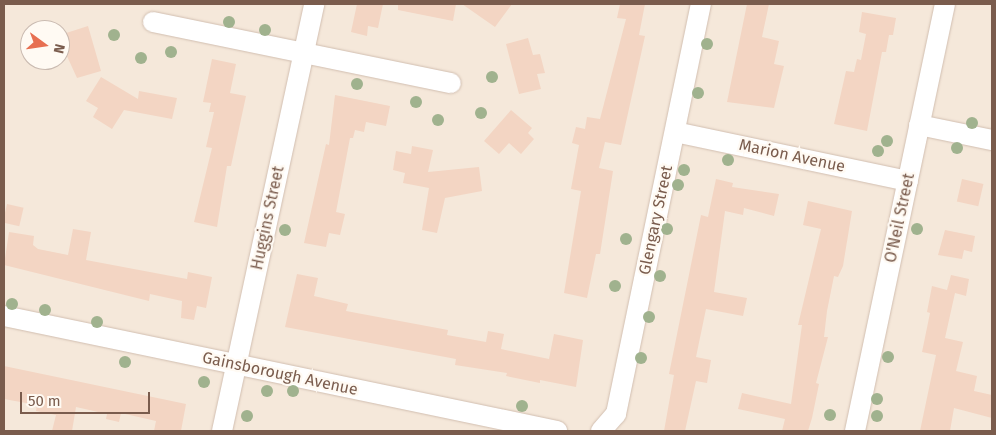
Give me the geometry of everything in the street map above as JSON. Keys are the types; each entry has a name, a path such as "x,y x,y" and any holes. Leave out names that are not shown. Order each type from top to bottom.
{"street":[{"name":"Huggins Street","path":"222,431 314,4"},
{"name":"Glengary Street","path":"601,431 616,414 701,4"},
{"name":"O'Neil Street","path":"855,431 945,4"},
{"path":"153,22 451,83"},
{"path":"919,125 992,140"},
{"name":"Marion Avenue","path":"675,132 908,181"},
{"name":"Gainsborough Avenue","path":"4,316 556,431"}],"shaded area":[{"path":"4,4 992,4 992,431 4,431"}],"building":[{"path":"357,4 383,4 378,28 368,26 367,36 351,32"},
{"path":"398,4 456,4 453,21 398,10"},
{"path":"462,4 512,4 495,27"},
{"path":"620,4 645,4 639,35 645,36 621,145 605,142 599,168 613,171 600,254 596,254 587,298 564,293 581,191 571,189 579,145 572,143 576,127 585,129 587,117 600,119 626,19 617,18"},
{"path":"747,4 769,4 762,37 779,41 774,64 784,66 774,108 727,102"},
{"path":"862,12 896,18 893,35 889,35 886,52 882,52 867,131 834,124 846,71 854,72 857,59 861,60 866,34 859,32"},
{"path":"88,26 101,71 77,78 70,63 70,32"},
{"path":"528,38 533,55 540,54 545,73 537,74 541,89 519,94 506,44"},
{"path":"212,59 236,64 230,93 246,96 231,166 227,166 217,227 194,222 212,148 206,147 214,112 209,112 211,103 203,102"},
{"path":"101,77 138,99 139,91 177,98 172,119 124,110 112,129 93,117 98,108 86,101"},
{"path":"335,95 390,106 386,126 366,122 364,132 355,130 353,138 350,138 336,212 345,214 340,235 329,233 326,247 304,243 326,144 329,145"},
{"path":"511,110 532,128 528,133 534,139 521,154 509,143 499,154 484,141"},
{"path":"412,146 433,150 428,172 479,167 482,191 445,198 437,233 422,230 429,188 403,183 405,173 393,170 396,151 411,154"},
{"path":"716,179 733,183 732,187 779,194 774,216 744,208 743,215 725,211 714,292 747,298 743,316 706,309 696,357 711,360 707,383 696,381 685,431 664,431 674,375 669,374 701,215 708,217"},
{"path":"962,179 983,184 978,206 957,201"},
{"path":"808,201 852,211 843,266 838,277 834,276 827,311 824,337 828,337 816,383 819,384 808,431 782,431 785,419 738,409 742,393 791,404 802,325 798,325 821,229 803,225"},
{"path":"7,204 24,208 19,226 4,223"},
{"path":"73,229 91,232 86,260 187,279 188,272 212,277 206,308 197,306 194,320 181,318 182,301 150,294 149,301 4,265 9,232 34,236 33,245 38,249 68,255"},
{"path":"945,230 975,236 972,252 964,250 962,259 938,255"},
{"path":"297,274 318,278 314,296 348,304 346,311 448,330 447,335 486,342 488,331 504,334 501,349 549,359 554,334 583,340 576,387 540,380 540,383 506,376 507,373 455,365 456,359 285,327"},
{"path":"951,275 969,279 966,296 955,293 945,338 963,342 956,371 977,376 974,391 992,395 992,418 954,408 950,431 920,431 936,355 922,352 930,313 927,312 932,286 947,290"},
{"path":"4,366 186,404 181,431 154,431 156,421 121,413 119,422 106,419 107,414 76,407 72,431 52,431 56,415 36,411 37,405 4,399"}]}
